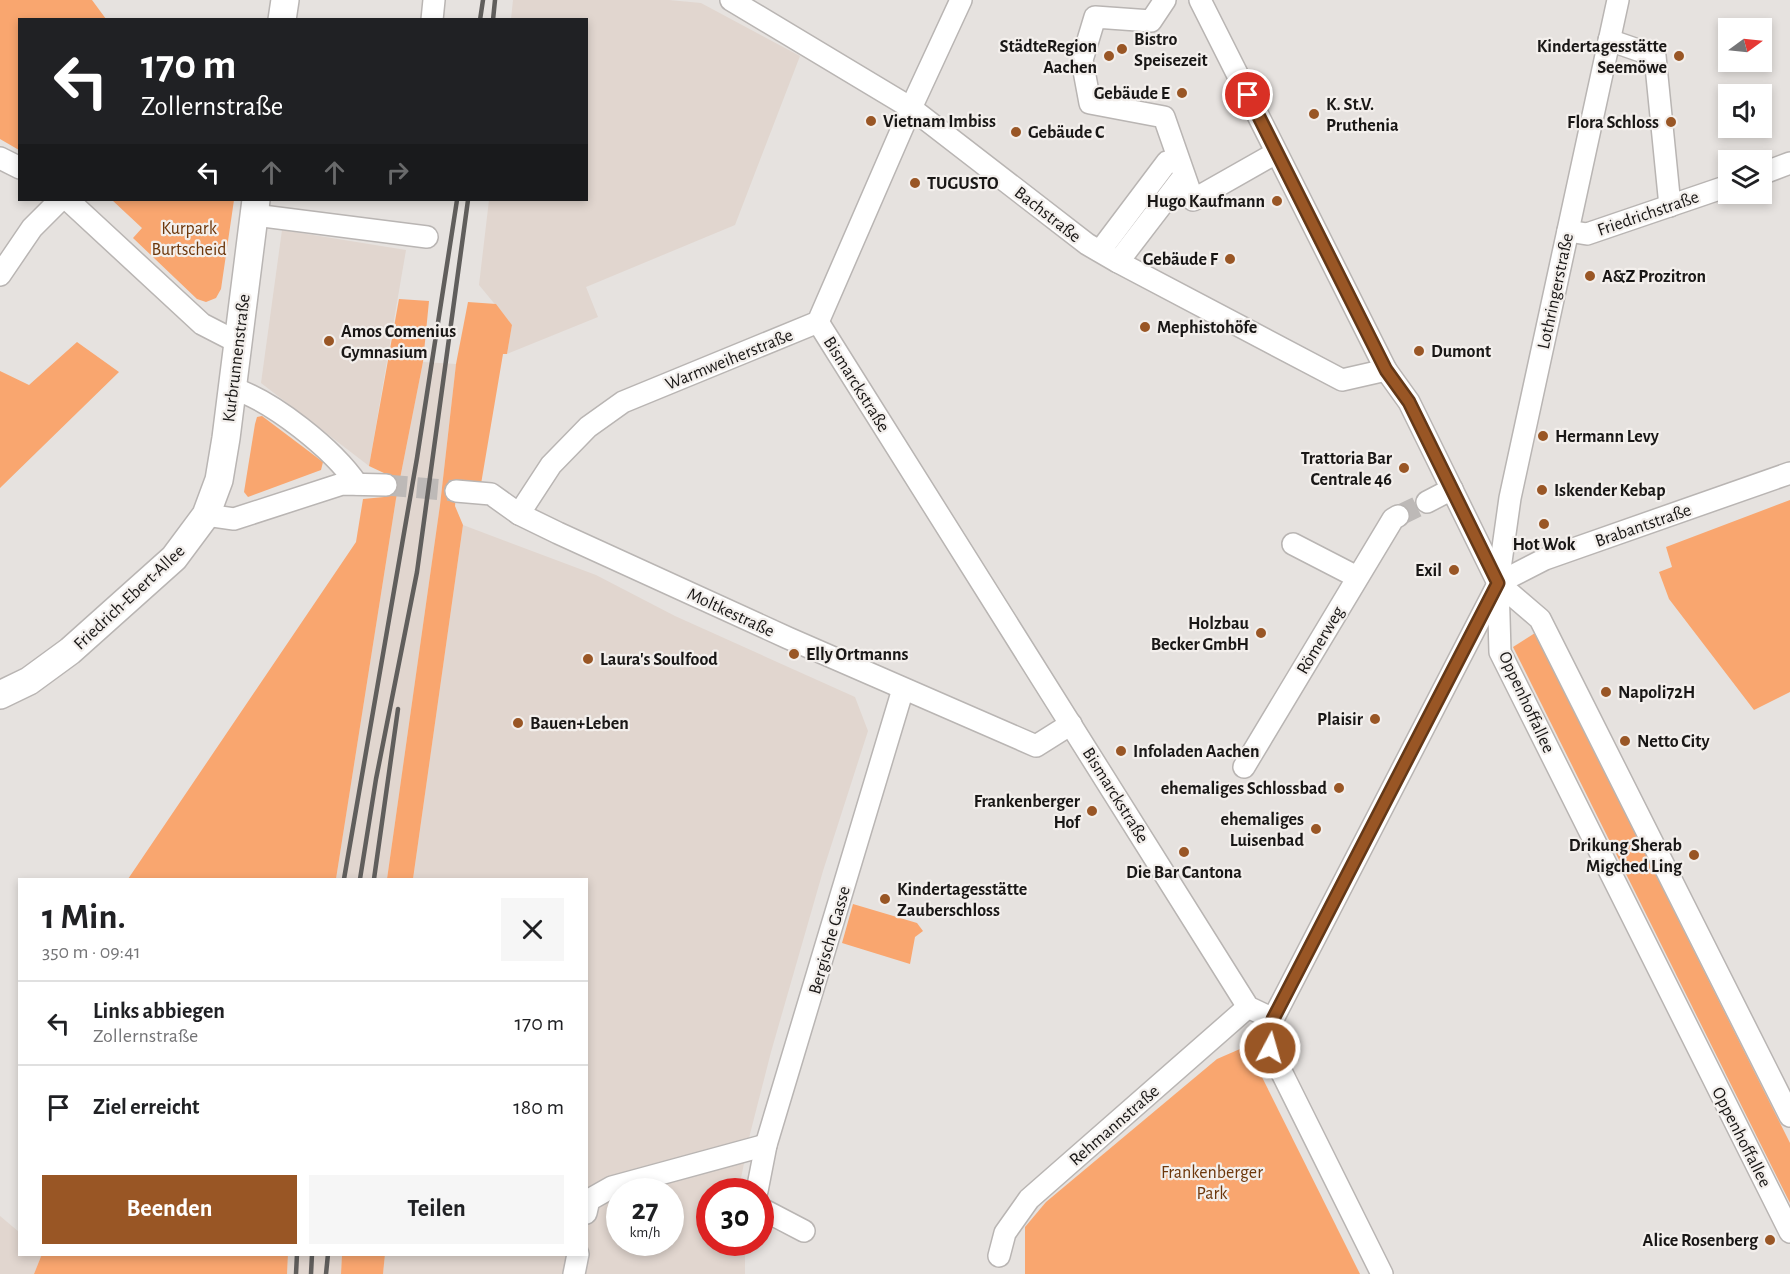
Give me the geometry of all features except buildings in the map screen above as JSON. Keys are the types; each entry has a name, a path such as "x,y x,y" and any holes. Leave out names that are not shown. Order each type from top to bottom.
{"main road":[{"path":"282,18 285,0"},
{"name":"Kurbrunnenstraße","path":"206,514 219,480 255,207"},
{"name":"Friedrich-Ebert-Allee","path":"0,695 29,681 70,651 174,558 206,514"}],"street":[{"path":"432,18 434,0"},
{"name":"Bachstraße","path":"730,0 911,108 1109,256 1341,380 1386,370"},
{"path":"818,322 911,108 961,0"},
{"path":"1165,0 1151,21 1095,17 1082,60 1090,103 1164,117 1193,200 1276,153"},
{"path":"1200,0 1386,370 1409,402 1498,583 1540,619 1790,1116"},
{"name":"Lothringerstraße","path":"1498,583 1513,484 1618,0"},
{"path":"1609,40 1655,56 1670,206"},
{"path":"0,158 18,167"},
{"path":"1109,256 1167,162"},
{"path":"1772,170 1790,163"},
{"path":"1109,256 1180,181"},
{"name":"Friedrichstraße","path":"1568,231 1587,234 1718,189"},
{"path":"0,275 32,228 59,201"},
{"path":"69,201 202,324 237,342"},
{"path":"255,207 427,237"},
{"name":"Warmweiherstraße","path":"519,514 551,465 588,427 623,402 818,322"},
{"name":"Bismarckstraße","path":"818,322 1248,1007"},
{"path":"232,388 264,402 342,462 357,484"},
{"name":"Brabantstraße","path":"1498,583 1545,559 1790,473"},
{"path":"206,514 234,519 342,484 386,485"},
{"path":"1427,502 1452,489"},
{"name":"Moltkestraße","path":"456,491 491,494 519,514 1036,746 1071,723"},
{"name":"Römerweg","path":"1244,767 1357,577 1393,519 1398,516"},
{"path":"1293,544 1357,577"},
{"path":"1382,1274 1273,1055 1269,1041 1273,1019 1498,583"},
{"name":"Oppenhoffallee","path":"1498,583 1500,652 1790,1232"},
{"name":"Bergische Gasse","path":"760,1178 766,1145 903,688"},
{"path":"1248,1007 1273,1019"},
{"name":"Rehmannstraße","path":"999,1256 1005,1233 1029,1199 1248,1007"},
{"path":"588,1204 589,1200 612,1187 766,1145"},
{"path":"774,1215 804,1231"},
{"path":"574,1274 578,1256"}],"shaded area":[{"path":"513,0 669,0 701,3 800,56 735,225 586,287 598,317 507,354 512,325 479,285 489,201 588,201 588,18 511,18"},
{"name":"Amos Comenius Gymnasium","path":"282,230 406,250 369,466 261,383"},
{"path":"423,362 456,364 440,505 387,878 336,878 396,499"},
{"name":"Bauen+Leben","path":"463,525 596,575 675,616 855,697 868,731 823,871 771,1052 741,1178 696,1178 696,1256 745,1256 745,1274 383,1274 385,1256 588,1256 588,878 413,878"},
{"path":"0,1216 18,1231 18,1256 41,1256 34,1274 0,1274"},
{"path":"288,1256 342,1256 341,1274 287,1274"}],"green space":[{"path":"0,0 92,0 105,18 18,18 18,149 0,139"},
{"name":"Kurpark Burtscheid","path":"113,201 234,201 221,289 216,298 206,302 197,299 133,238 142,228"},
{"path":"399,299 429,301 423,362 396,499 336,878 129,878 356,542 363,499 384,497 386,474 369,466"},
{"path":"468,302 496,304 512,325 507,354 503,354 481,484 457,485 455,506 463,525 413,878 387,878 440,505 456,364"},
{"path":"77,342 119,372 0,488 0,371 29,385"},
{"path":"262,416 323,462 321,470 248,497 244,492 255,424 257,417"},
{"path":"1790,500 1790,692 1754,710 1669,599 1659,572 1672,567 1666,547"},
{"path":"1535,633 1790,1143 1790,1203 1513,647"},
{"path":"853,904 917,923 923,931 915,937 910,964 842,943"},
{"name":"Frankenberger Park","path":"1240,1049 1256,1065 1360,1274 1025,1274 1025,1227 1046,1202 1217,1059"},
{"path":"41,1256 288,1256 287,1274 34,1274"},
{"path":"342,1256 385,1256 383,1274 341,1274"}],"tunnel":[{"path":"386,485 456,491"},
{"path":"1398,516 1427,502"}],"railway":[{"path":"480,18 483,0"},
{"path":"493,18 495,0"},
{"path":"344,878 417,458 457,201"},
{"path":"360,878 376,779 417,572 468,201"},
{"path":"374,878 398,709"},
{"path":"296,1274 297,1256"},
{"path":"311,1274 312,1256"},
{"path":"326,1274 328,1256"}],"place":[{"name":"Bistro Speisezeit","path":"1122,49"},
{"name":"StädteRegion Aachen","path":"1109,56"},
{"name":"Kindertagesstätte Seemöwe","path":"1679,56"},
{"name":"Gebäude E","path":"1182,93"},
{"name":"K. St.V. Pruthenia","path":"1314,114"},
{"name":"Vietnam Imbiss","path":"871,121"},
{"name":"Flora Schloss","path":"1671,122"},
{"name":"Gebäude C","path":"1016,132"},
{"name":"TUGUSTO","path":"915,183"},
{"name":"Hugo Kaufmann","path":"1277,201"},
{"name":"Gebäude F","path":"1230,259"},
{"name":"A&Z Prozitron","path":"1590,276"},
{"name":"Mephistohöfe","path":"1145,327"},
{"name":"Amos Comenius Gymnasium","path":"329,341"},
{"name":"Dumont","path":"1419,351"},
{"name":"Hermann Levy","path":"1543,436"},
{"name":"Trattoria Bar Centrale 46","path":"1404,468"},
{"name":"Iskender Kebap","path":"1542,490"},
{"name":"Hot Wok","path":"1544,524"},
{"name":"Exil","path":"1454,570"},
{"name":"Holzbau Becker GmbH","path":"1261,633"},
{"name":"Elly Ortmanns","path":"794,654"},
{"name":"Laura's Soulfood","path":"588,659"},
{"name":"Napoli72H","path":"1606,692"},
{"name":"Plaisir","path":"1375,719"},
{"name":"Bauen+Leben","path":"518,723"},
{"name":"Netto City","path":"1625,741"},
{"name":"Infoladen Aachen","path":"1121,751"},
{"name":"ehemaliges Schlossbad","path":"1339,788"},
{"name":"Frankenberger Hof","path":"1092,811"},
{"name":"ehemaliges Luisenbad","path":"1316,829"},
{"name":"Die Bar Cantona","path":"1184,852"},
{"name":"Drikung Sherab Migched Ling","path":"1694,855"},
{"name":"Kindertagesstätte Zauberschloss","path":"885,899"},
{"name":"Alice Rosenberg","path":"1770,1240"}],"route":[{"path":"1248,95 1386,370 1409,402 1498,583 1273,1019 1269,1033 1270,1048"}]}
